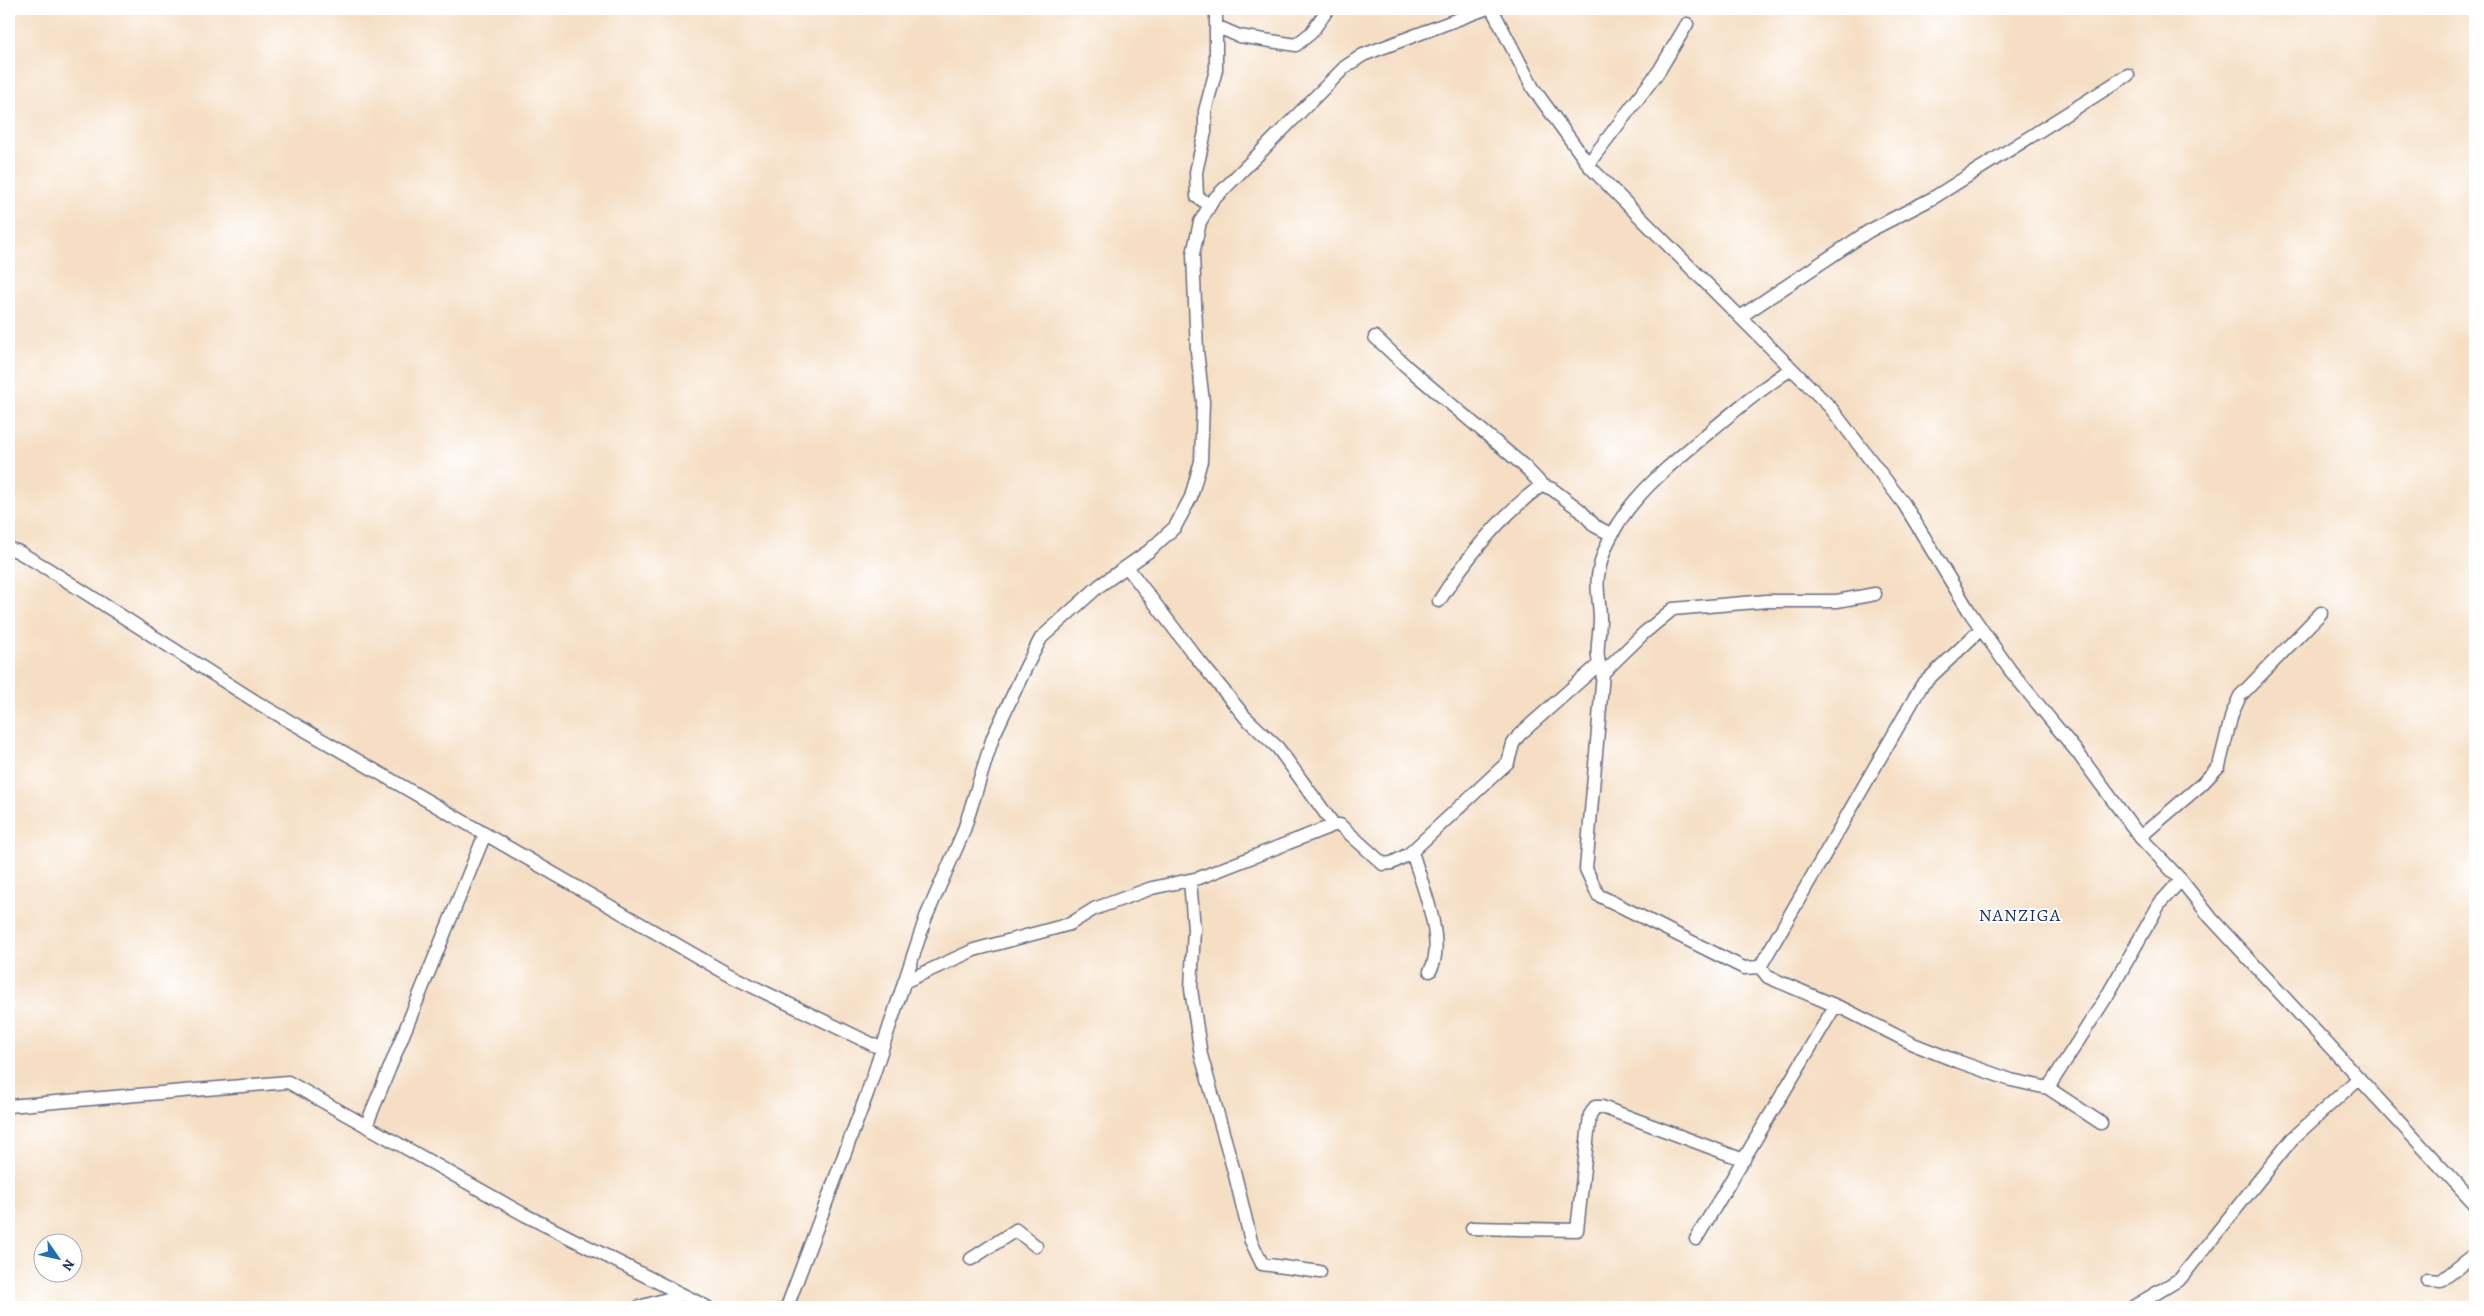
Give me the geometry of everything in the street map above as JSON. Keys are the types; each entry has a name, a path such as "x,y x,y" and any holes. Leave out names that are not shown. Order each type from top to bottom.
{"street":[{"path":"1210,205 1197,197 1196,172 1205,132 1205,111 1216,70 1218,47 1216,9"},
{"path":"1216,26 1239,36 1296,45 1311,33 1328,9"},
{"path":"787,1307 882,1049 926,917 963,833 993,737 1041,638 1099,586 1149,552 1175,527 1191,496 1201,461 1203,402 1197,351 1193,254 1200,222 1210,205 1345,67 1363,55 1485,9"},
{"path":"1492,9 1533,88 1588,164 1615,194 1830,407 1900,499 2010,670 2078,752 2140,837 2181,880 2211,918 2475,1204"},
{"path":"1588,164 1659,71 1687,24"},
{"path":"1740,317 1868,231 1933,198 2128,75"},
{"path":"1375,337 1407,367 1524,466 1542,484 1552,489 1580,510 1595,526 1612,535"},
{"path":"1791,369 1759,391 1660,474 1637,498 1612,535 1597,577 1600,615 1596,661 1601,669 1586,869 1598,895 1744,968 1760,968 1768,977 1951,1059 2011,1080 2048,1088 2068,1099 2101,1123"},
{"path":"1440,601 1473,551 1528,495 1542,484"},
{"path":"9,548 48,568 256,701 731,976 882,1049"},
{"path":"1127,567 1192,652 1246,718 1278,748 1334,825"},
{"path":"904,982 974,950 1070,924 1094,909 1152,888 1190,880 1334,825 1340,826 1383,864 1392,863 1412,852 1508,762 1512,744 1519,735 1673,609 1767,601 1837,601 1875,594"},
{"path":"2140,837 2219,766 2232,714 2240,696 2321,613"},
{"path":"1760,968 1922,685 1982,629"},
{"path":"366,1126 485,834"},
{"path":"1412,852 1431,912 1436,948 1435,963 1430,971"},
{"path":"1190,880 1194,929 1191,989 1201,1055 1236,1174 1251,1242 1262,1264 1320,1272"},
{"path":"2048,1088 2107,996 2160,903 2181,880"},
{"path":"1696,1239 1835,1006"},
{"path":"2133,1307 2180,1279 2292,1139 2359,1078"},
{"path":"9,1106 288,1082 525,1215 707,1307"},
{"path":"1472,1228 1577,1230 1590,1115 1595,1107 1602,1107 1744,1160"},
{"path":"971,1259 1016,1230 1036,1246"},
{"path":"2427,1280 2441,1282 2475,1254"},
{"path":"639,1307 682,1295"}],"district":[{"name":"NANZIGA","path":"2020,915"}]}
